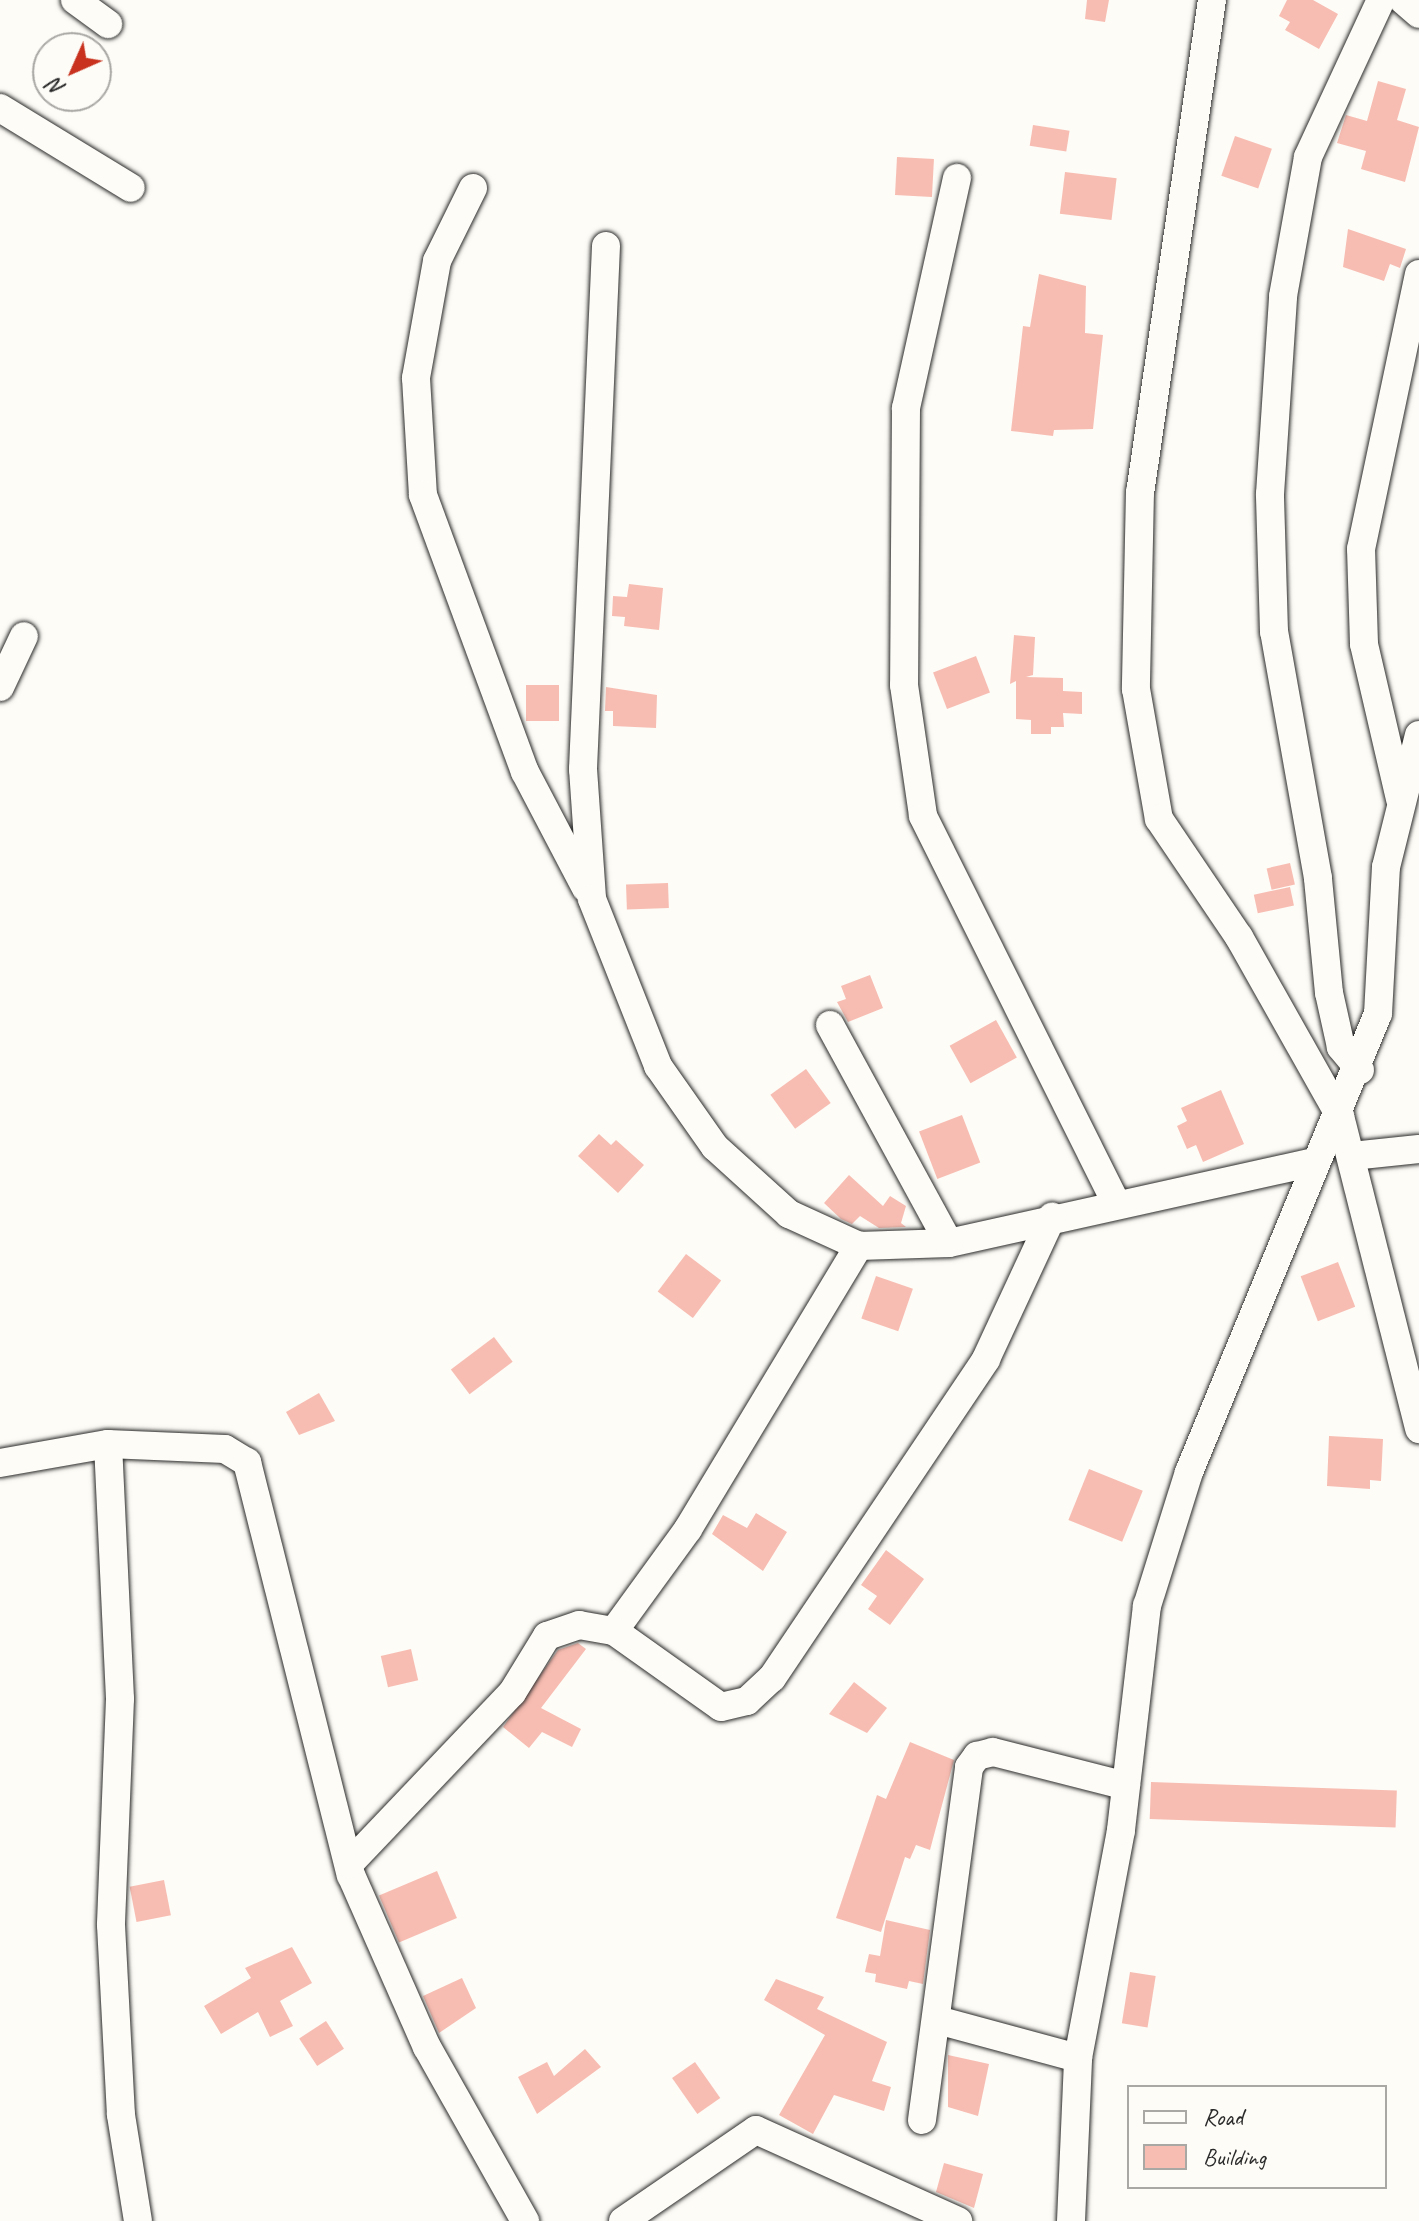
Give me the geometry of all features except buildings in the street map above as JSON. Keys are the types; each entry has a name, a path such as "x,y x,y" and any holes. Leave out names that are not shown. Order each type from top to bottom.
{"street":[{"path":"75,0 108,24"},
{"path":"1212,0 1140,491 1136,689 1159,819 1239,937 1340,1116 1419,1429"},
{"path":"1360,1070 1341,1047 1329,993 1318,878 1274,632 1270,494 1283,296 1308,157 1381,0"},
{"path":"1403,0 1419,14"},
{"path":"0,108 131,188"},
{"path":"957,178 906,408 904,685 923,816 1115,1201"},
{"path":"473,188 437,261 416,378 423,495 525,772 592,899 658,1066 715,1147 789,1214 859,1246 949,1243 1115,1201 1313,1162"},
{"path":"592,899 583,769 606,246"},
{"path":"1400,800 1364,644 1361,549 1419,274"},
{"path":"0,687 24,636"},
{"path":"1071,2221 1078,2058 1126,1786 1147,1606 1189,1472 1313,1162 1340,1116 1360,1070 1378,1014 1386,867 1400,800 1419,735"},
{"path":"830,1025 949,1243"},
{"path":"1352,1156 1419,1149"},
{"path":"349,1864 512,1693 547,1636 579,1625 614,1631 721,1707 747,1701 764,1686 986,1359 1052,1217"},
{"path":"614,1631 688,1529 859,1246"},
{"path":"108,1444 120,1699 111,1925 121,2115 138,2221"},
{"path":"0,1463 108,1444 225,1449 247,1462 349,1864 385,1962 525,2221"},
{"path":"922,2120 969,1767 977,1756 993,1752 1126,1786"},
{"path":"937,2020 1078,2058"},
{"path":"623,2221 756,2130 958,2221"}]}
